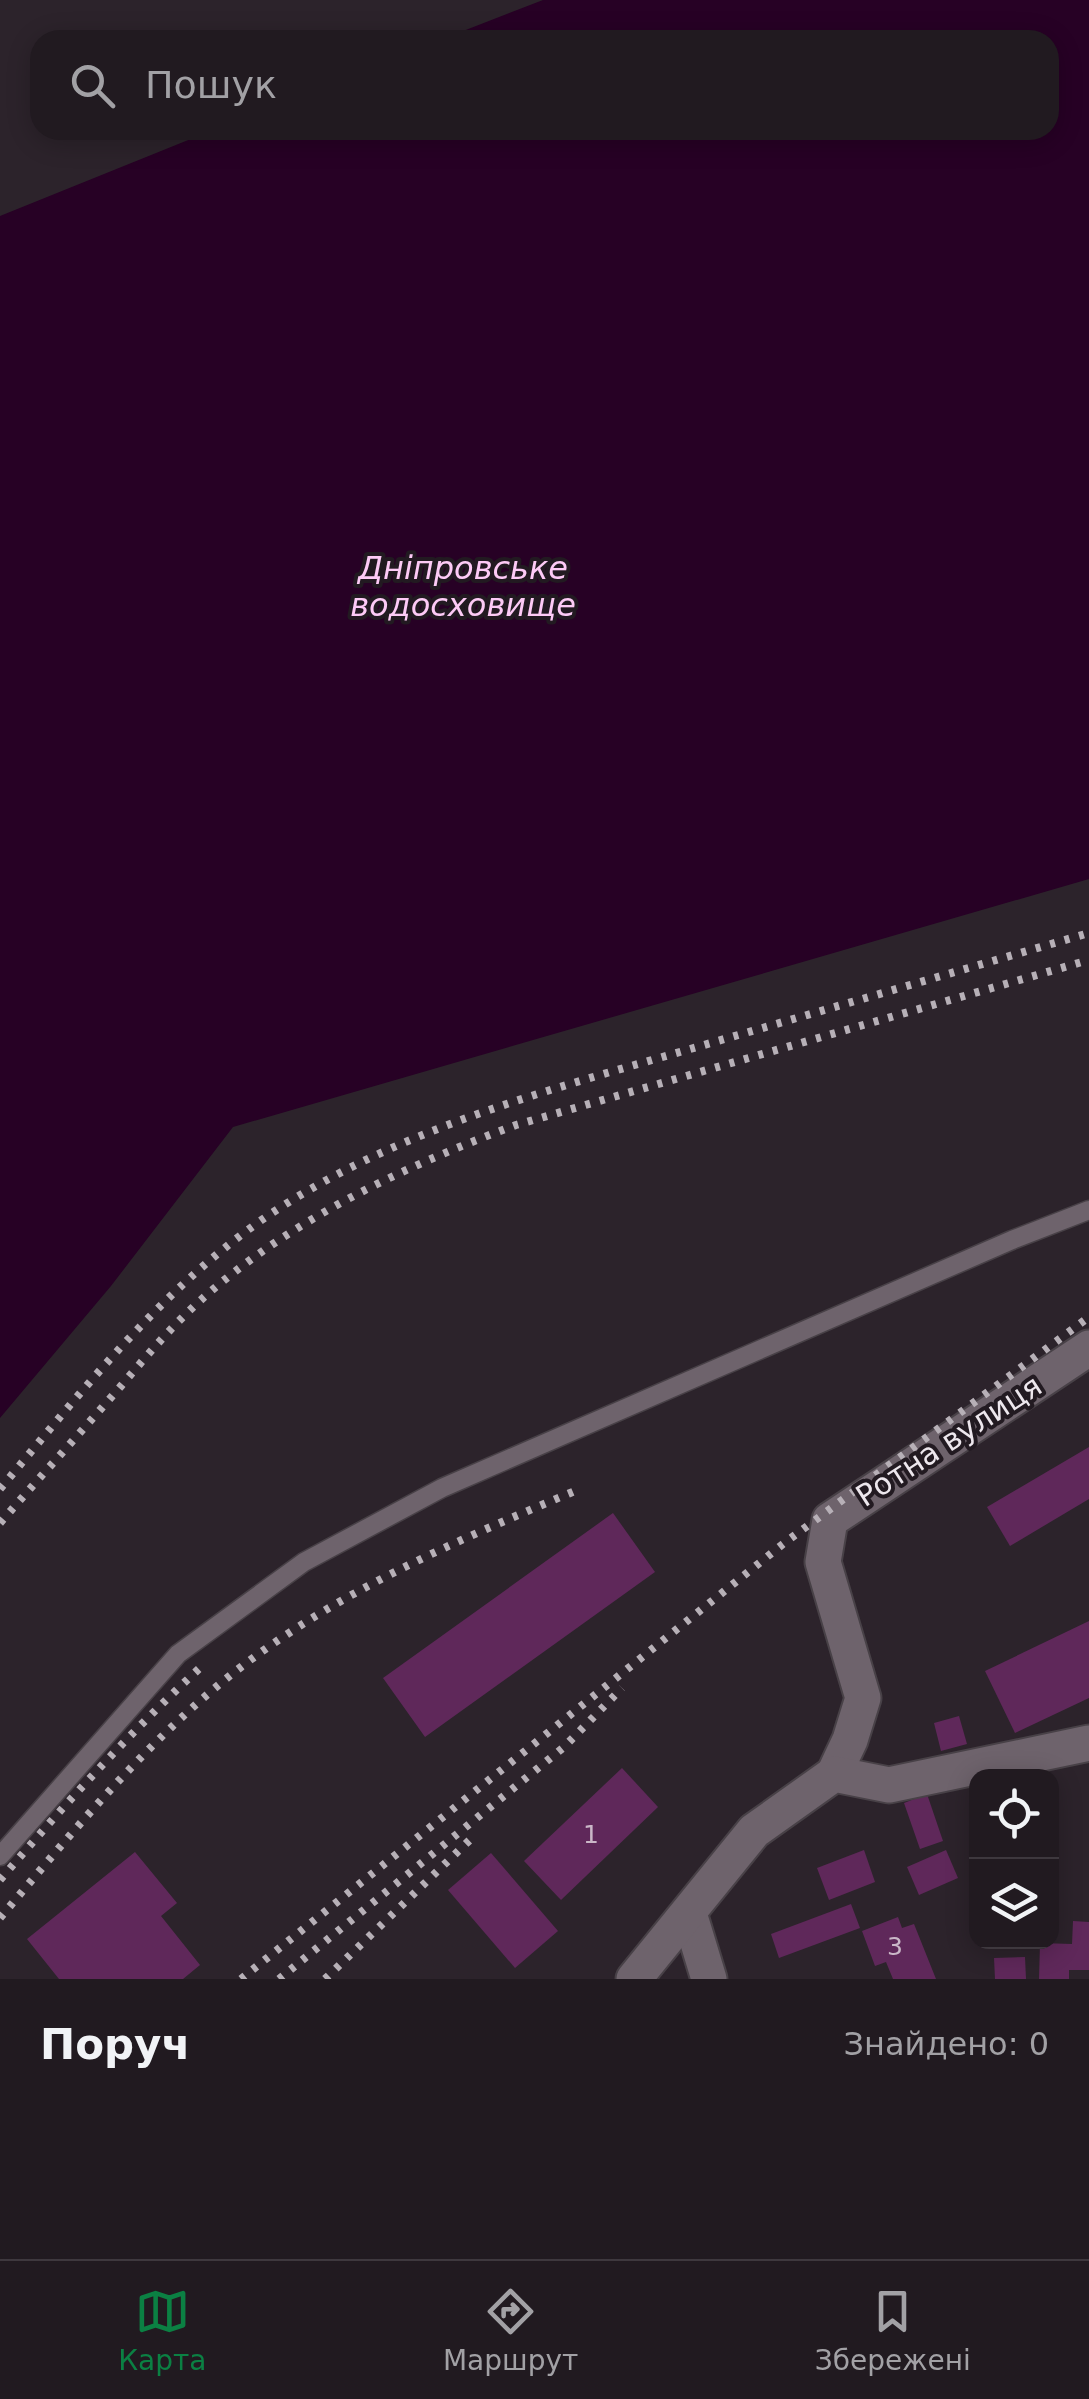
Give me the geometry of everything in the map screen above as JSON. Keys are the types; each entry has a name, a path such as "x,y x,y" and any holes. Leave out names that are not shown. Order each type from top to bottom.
{"street":[{"name":"Ротна вулиця","path":"834,1774 850,1740 862,1698 823,1562 830,1520 1089,1348"},
{"path":"634,1979 754,1832 834,1774 889,1785 1089,1743"},
{"path":"689,1913 710,1979"}],"lane":[{"path":"0,1856 178,1654 304,1562 442,1488 1089,1210"}],"water":[{"name":"Дніпровське водосховище","path":"543,0 1089,0 1089,879 233,1127 111,1286 0,1418 0,216 188,140 1059,140 1059,30 466,30"}],"building":[{"path":"1089,1447 1089,1499 1010,1546 987,1507"},
{"path":"613,1513 655,1572 425,1737 383,1678"},
{"path":"1089,1621 1089,1698 1015,1733 985,1671"},
{"path":"959,1716 967,1744 941,1751 934,1723"},
{"path":"622,1768 658,1807 561,1900 524,1861"},
{"path":"927,1794 943,1841 920,1849 904,1803"},
{"path":"864,1850 875,1882 829,1900 817,1868"},
{"path":"946,1850 958,1878 919,1895 907,1867"},
{"path":"135,1852 177,1903 161,1916 200,1965 183,1979 59,1979 27,1939"},
{"path":"491,1853 558,1931 515,1968 448,1890"},
{"path":"851,1904 860,1928 779,1958 771,1934"},
{"path":"898,1917 902,1928 914,1924 936,1979 893,1979 886,1962 875,1966 862,1931"},
{"path":"1073,1921 1089,1922 1089,1970 1069,1970 1069,1979 1039,1979 1040,1949 1072,1944"},
{"path":"1025,1957 1026,1979 995,1979 994,1958"}],"railway":[{"path":"0,1489 123,1345 189,1278 263,1219 364,1161 529,1097 1089,933"},
{"path":"0,1523 198,1303 280,1239 356,1195 435,1157 516,1125 1089,960"},
{"path":"241,1979 783,1544 1089,1317"},
{"path":"0,1918 144,1754 241,1667 363,1589 449,1546 582,1488"},
{"path":"0,1880 148,1717 202,1666"},
{"path":"279,1979 564,1747 622,1688"},
{"path":"325,1979 475,1835"}]}
